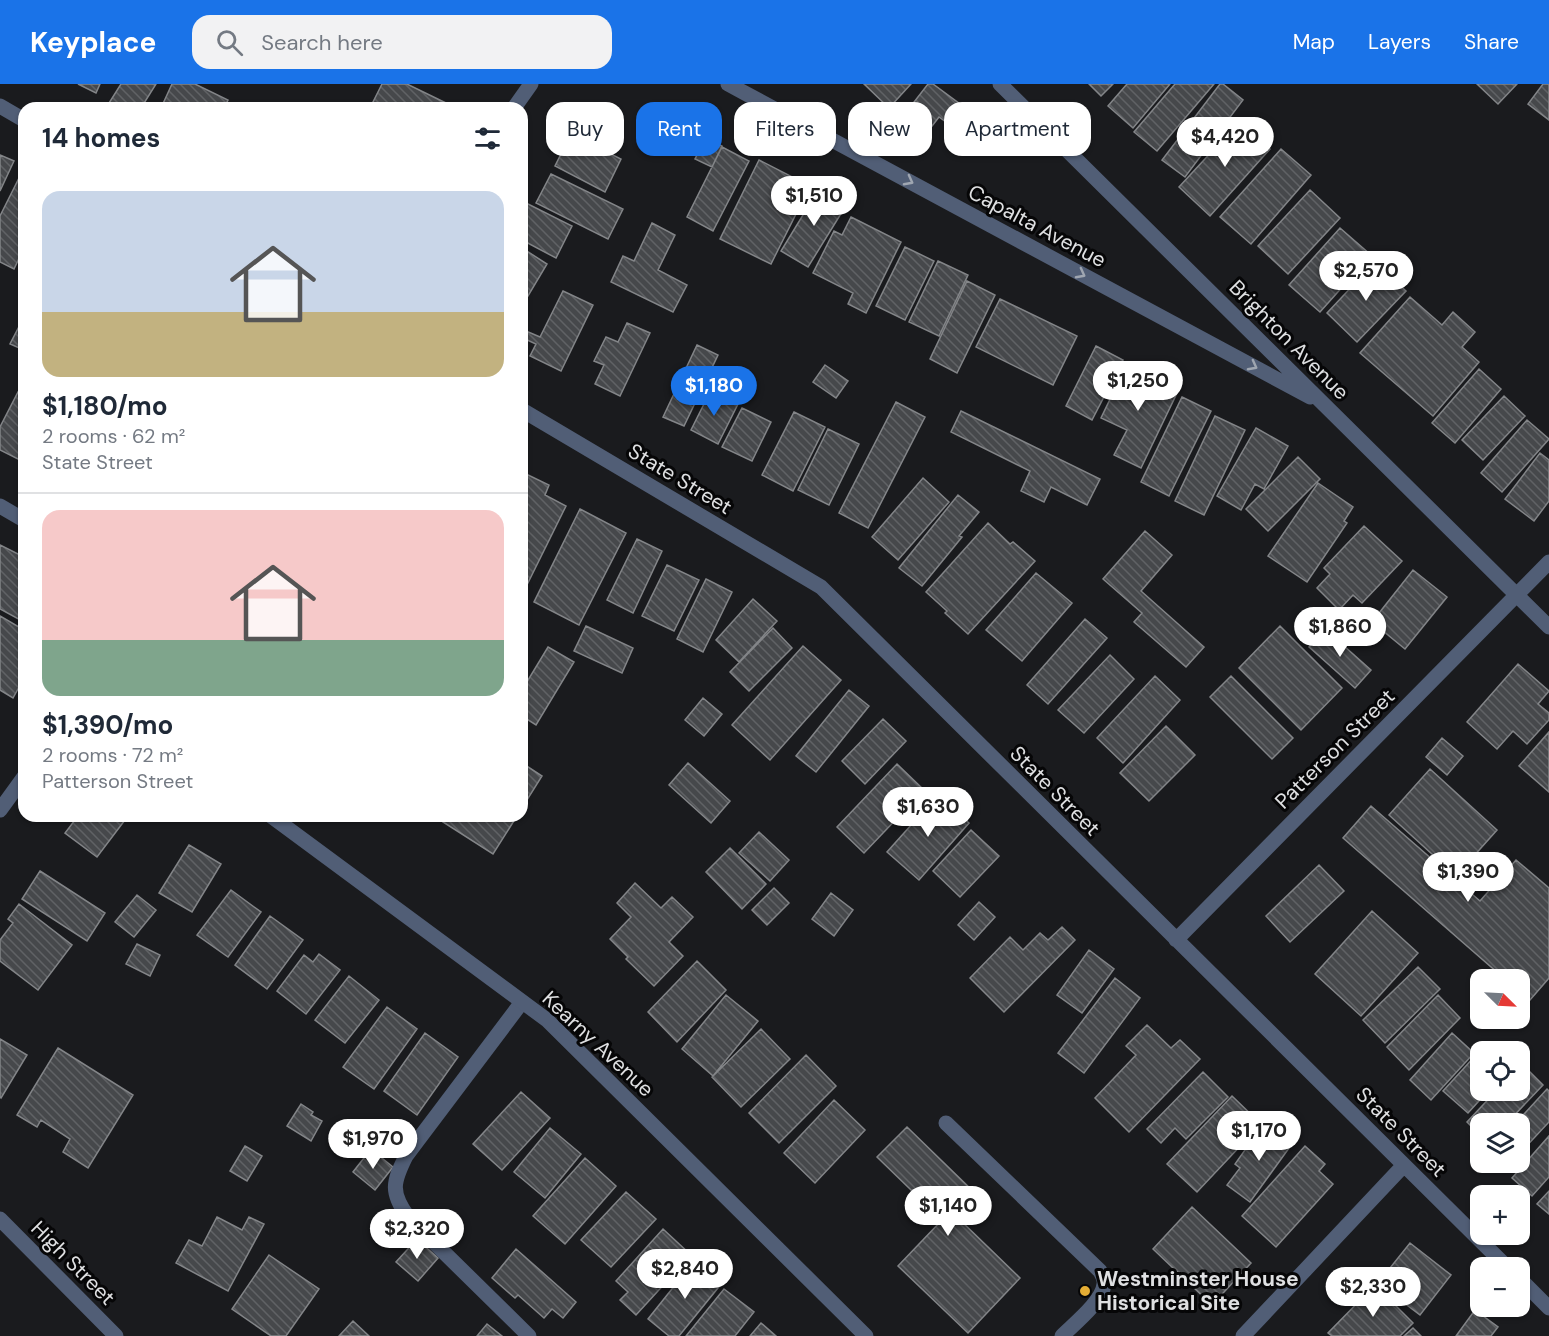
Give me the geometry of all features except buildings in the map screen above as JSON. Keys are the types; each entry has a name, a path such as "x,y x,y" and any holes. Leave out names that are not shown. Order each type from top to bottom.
{"street":[{"path":"518,102 531,84"},
{"name":"Capalta Avenue","path":"729,84 1325,405"},
{"name":"Brighton Avenue","path":"1000,84 1549,627"},
{"path":"0,106 18,116"},
{"name":"State Street","path":"528,414 821,587 1497,1257"},
{"path":"0,506 18,516"},
{"name":"Patterson Street","path":"1176,940 1549,562"},
{"path":"0,810 18,785"},
{"name":"Kearny Avenue","path":"279,822 547,1020 866,1336"},
{"path":"522,1002 406,1156 396,1176 395,1191 399,1205 408,1216 529,1336"},
{"path":"946,1124 1091,1262 1104,1278 1099,1298 1062,1336"},
{"path":"1243,1336 1404,1165"},
{"name":"High Street","path":"0,1219 116,1336"},
{"path":"1530,1289 1549,1308"}],"place":[{"name":"Westminster House Historical Site","path":"1085,1291"}]}
